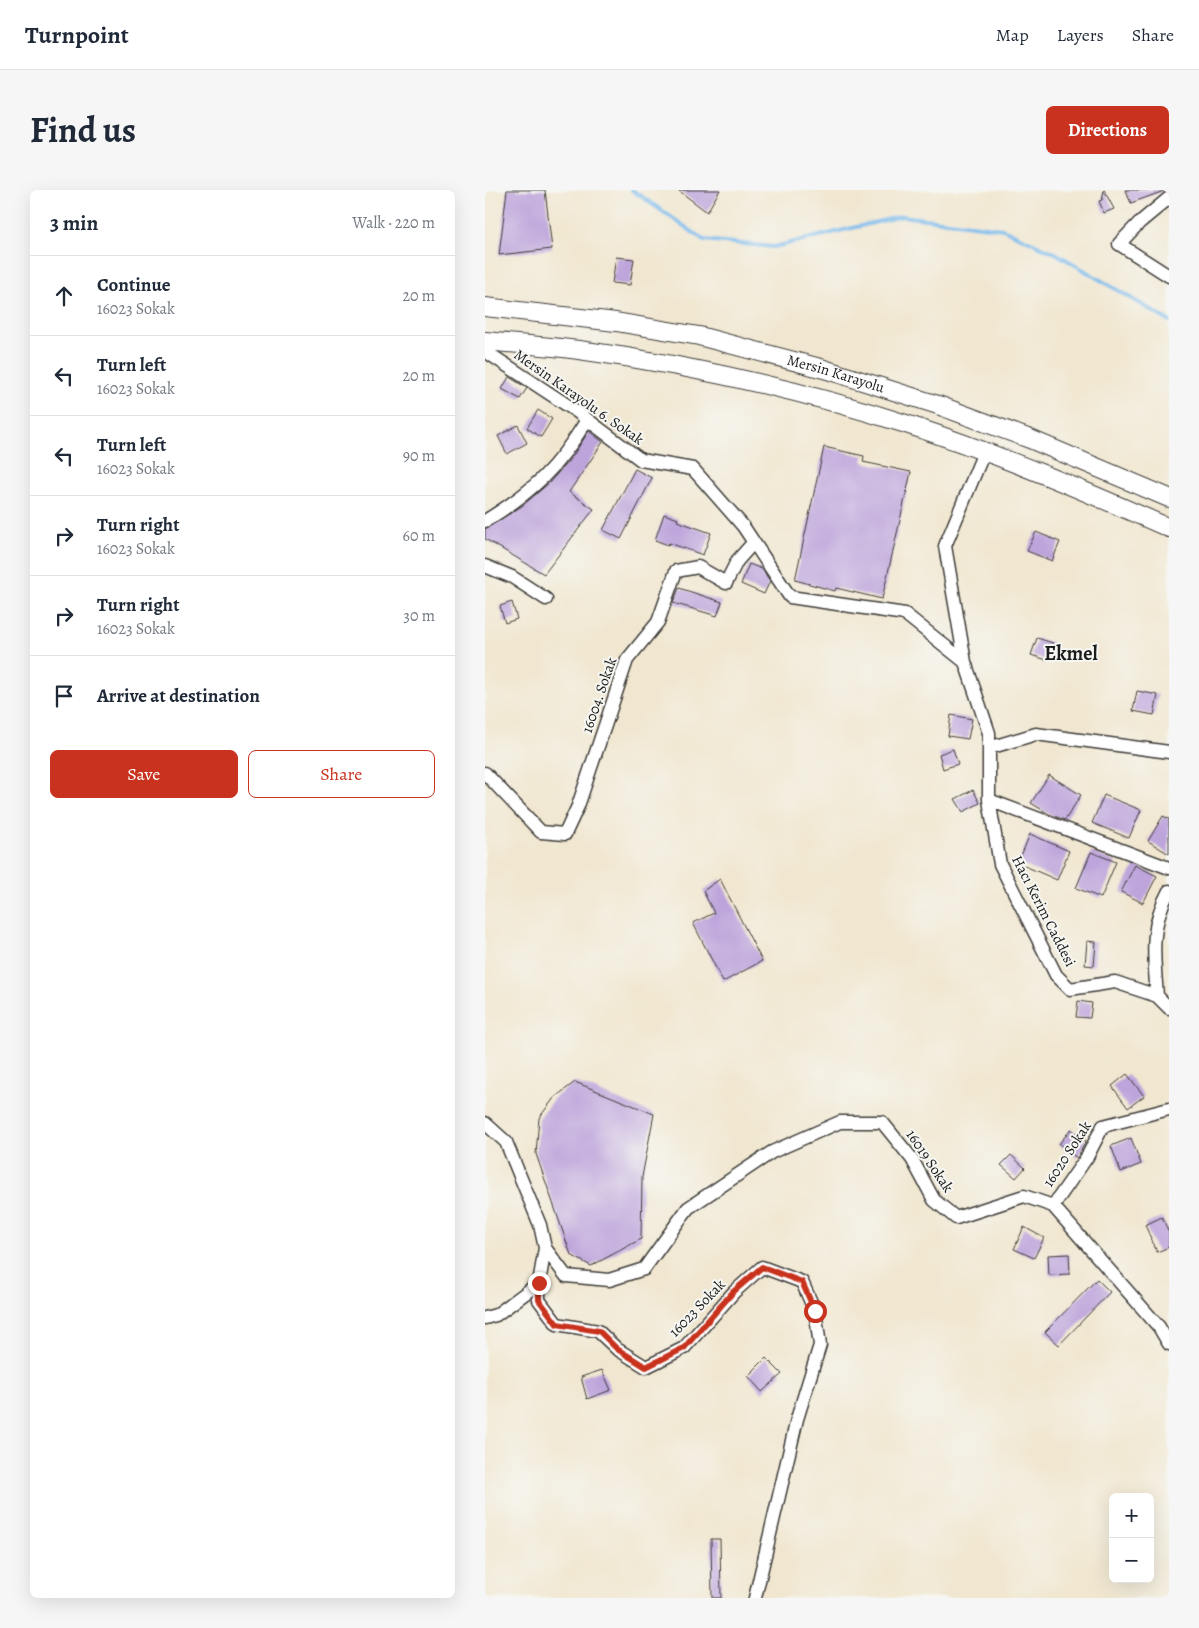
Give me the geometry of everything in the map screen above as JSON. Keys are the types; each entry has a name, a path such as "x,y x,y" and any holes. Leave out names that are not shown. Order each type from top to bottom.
{"highway":[{"name":"Mersin Karayolu","path":"485,306 616,322 699,336 824,369 937,405 1021,435 1169,498"},
{"name":"Mersin Karayolu","path":"486,352 588,352 689,369 795,392 907,424 1050,477 1169,528"}],"street":[{"path":"1169,198 1139,223 1119,244 1169,276"},
{"name":"Mersin Karayolu 6. Sokak","path":"486,352 587,420 641,460 693,469 743,526 789,597 905,614 965,662"},
{"path":"485,521 531,491 565,454 587,420"},
{"name":"Hacı Kerim Caddesi","path":"984,452 945,546 965,662 989,733 989,800 1000,864 1057,975 1070,989 1115,982 1157,996 1169,1008"},
{"name":"16004. Sokak","path":"485,773 541,832 565,834 578,806 627,660 658,622 676,571 698,567 726,583 737,561 753,543"},
{"path":"485,566 512,577 546,599"},
{"path":"989,748 1037,734 1169,752"},
{"path":"989,800 1169,868"},
{"path":"1157,996 1152,942 1162,903 1169,891"},
{"name":"16020 Sokak","path":"1053,1206 1087,1157 1103,1126 1169,1110"},
{"name":"16019 Sokak","path":"545,1248 567,1276 609,1280 644,1269 688,1208 772,1152 840,1122 882,1122 912,1159 934,1200 956,1218 1024,1196 1053,1206 1159,1327 1169,1344"},
{"path":"485,1124 506,1142 540,1225 545,1248"},
{"name":"16023 Sokak","path":"545,1248 539,1283 539,1300 557,1324 599,1331 617,1349 646,1367 684,1348 733,1292 762,1267 802,1282 815,1311 820,1345 797,1419 755,1598"},
{"path":"485,1318 496,1315 539,1283"}],"building":[{"path":"507,190 545,190 552,249 499,255"},
{"path":"678,190 720,190 707,212"},
{"path":"1104,190 1114,209 1104,213 1099,201 1102,200"},
{"path":"1125,190 1164,190 1164,191 1131,203"},
{"path":"616,257 634,259 630,285 612,283"},
{"path":"509,377 527,388 520,399 502,389"},
{"path":"538,410 552,419 541,437 527,428"},
{"path":"518,425 527,443 507,454 498,436"},
{"path":"589,431 603,442 569,492 594,509 544,574 485,539 485,529 522,506 549,483 572,457"},
{"path":"824,447 864,456 863,462 911,472 882,599 836,588 835,591 795,580"},
{"path":"635,469 652,478 621,539 603,530"},
{"path":"664,514 678,519 677,521 711,533 703,555 655,540"},
{"path":"1036,532 1060,542 1052,561 1027,551"},
{"path":"749,564 762,569 770,581 764,594 741,584"},
{"path":"679,588 722,602 717,616 673,603"},
{"path":"512,602 517,619 505,623 500,606"},
{"path":"1037,638 1053,643 1047,660 1031,655"},
{"path":"1137,691 1158,695 1154,715 1133,711"},
{"path":"951,715 972,719 968,739 948,736"},
{"path":"953,749 958,764 943,769 939,754"},
{"path":"1049,775 1081,795 1065,820 1049,814 1031,803"},
{"path":"973,790 980,803 963,812 955,799"},
{"path":"1104,795 1141,810 1129,838 1092,823"},
{"path":"1163,816 1169,819 1169,854 1148,841"},
{"path":"1030,834 1069,851 1057,880 1018,863"},
{"path":"1091,852 1116,862 1101,898 1076,888"},
{"path":"1135,865 1157,876 1143,903 1121,892"},
{"path":"720,879 762,961 723,982 693,923 714,913 703,891"},
{"path":"1087,941 1096,942 1094,966 1085,965"},
{"path":"1078,1001 1092,1003 1090,1018 1076,1017"},
{"path":"1127,1074 1144,1096 1128,1108 1112,1086"},
{"path":"575,1082 654,1114 642,1177 641,1239 591,1266 571,1255 536,1154 539,1118 554,1098"},
{"path":"1071,1129 1086,1141 1077,1158 1059,1144"},
{"path":"1131,1138 1141,1164 1121,1172 1111,1146"},
{"path":"1011,1155 1025,1168 1016,1178 1001,1165"},
{"path":"1162,1217 1169,1233 1169,1247 1157,1252 1145,1225"},
{"path":"1024,1227 1044,1238 1034,1258 1014,1249"},
{"path":"1069,1254 1070,1274 1049,1275 1048,1255"},
{"path":"1097,1279 1110,1292 1059,1345 1045,1332"},
{"path":"766,1358 782,1374 762,1392 748,1376"},
{"path":"602,1370 611,1390 587,1399 581,1377"},
{"path":"711,1539 720,1539 721,1598 712,1598"}],"waterway":[{"path":"632,190 704,240 774,247 902,216 1003,229 1057,254 1169,321"}],"district":[{"name":"Ekmel","path":"1071,653"}],"route":[{"path":"539,1283 539,1300 557,1324 599,1331 617,1349 646,1367 684,1348 733,1292 762,1267 802,1282 815,1311"}]}
